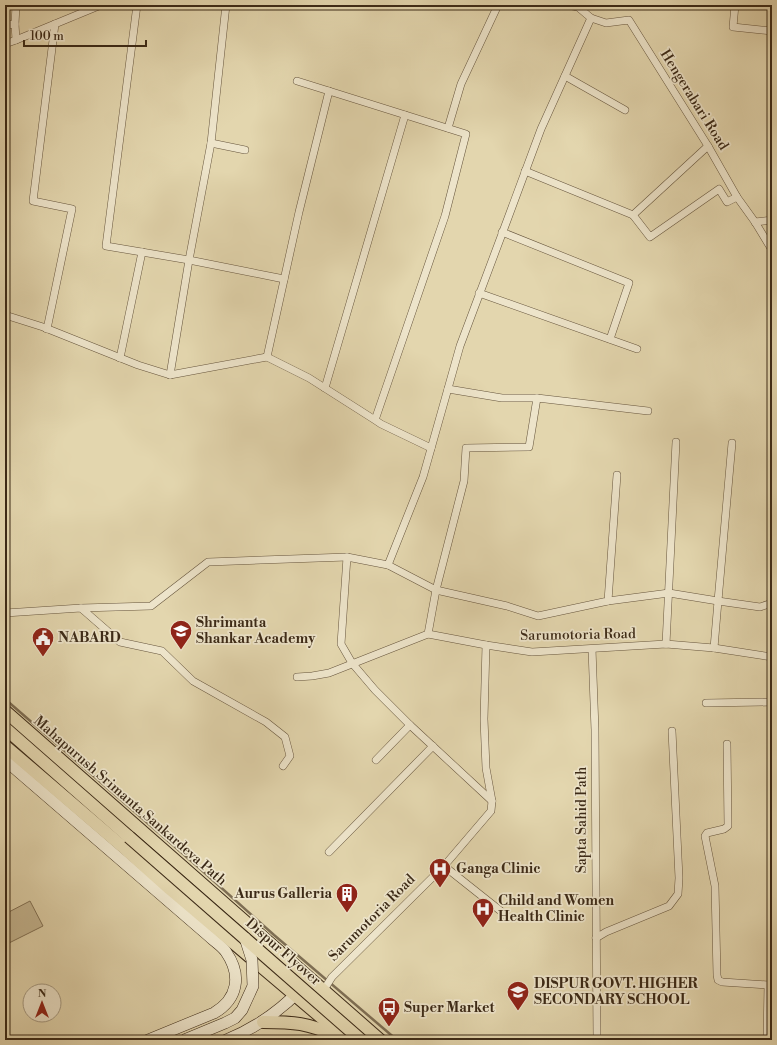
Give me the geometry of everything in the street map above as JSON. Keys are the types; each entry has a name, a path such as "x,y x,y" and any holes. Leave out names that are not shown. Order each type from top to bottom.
{"main road":[{"name":"Mahapurush Srimanta Sankardeva Path","path":"5,711 310,980 324,988 376,1039"},
{"name":"Dispur Flyover","path":"5,728 361,1040"},
{"path":"5,746 346,1040"},
{"path":"5,760 225,951 231,961 236,984 234,993 223,1008 148,1040"},
{"path":"153,874 157,892"},
{"path":"226,937 231,936 236,932 240,926 241,918"},
{"path":"184,1040 235,1018 242,1010 253,986 252,960 246,938"},
{"path":"226,1040 244,1037 285,1006 310,980"},
{"path":"263,1022 288,1022 309,1025 346,1040"}],"street":[{"path":"16,5 16,40"},
{"path":"5,44 101,5"},
{"path":"137,5 106,246 189,260 284,279"},
{"path":"170,375 189,260 211,143 226,5"},
{"path":"448,128 461,84 498,5"},
{"name":"Hengerabari Road","path":"567,5 578,7 591,18 606,23 629,20 708,146 737,197 755,222 772,250"},
{"path":"735,5 733,27 772,31"},
{"path":"388,565 423,477 460,346 540,129 591,18"},
{"path":"5,25 15,24"},
{"path":"47,328 72,209 33,201 55,24"},
{"path":"565,76 625,110"},
{"path":"297,81 466,134 445,216 375,420"},
{"path":"267,358 299,212 330,91"},
{"path":"325,388 405,115"},
{"path":"211,143 245,150"},
{"path":"634,215 708,146"},
{"path":"525,171 634,215 650,236 719,189 727,202 737,197"},
{"path":"755,222 772,220"},
{"path":"502,232 629,282 610,339"},
{"path":"120,358 142,252"},
{"path":"480,294 637,349"},
{"path":"5,316 47,328 138,366 170,375 267,358 309,378 375,420 431,448"},
{"path":"448,389 502,398 537,398 648,411"},
{"path":"297,677 312,676 329,672 428,634 436,590 464,481 466,448 529,447 537,398"},
{"path":"666,644 676,442"},
{"path":"714,648 732,443"},
{"path":"608,600 617,475"},
{"path":"5,613 81,608 151,606 208,562 347,557 388,565 436,590 507,606 538,616 608,600 668,592 760,607 772,603"},
{"path":"347,557 341,644 352,664 375,690 410,725 492,801"},
{"path":"81,608 120,642 162,651 193,681 266,722 285,737 290,756 283,766"},
{"name":"Sarumotoria Road","path":"428,634 532,652 666,644 714,648 772,657"},
{"path":"486,645 484,720 486,768 492,801"},
{"name":"Sapta Sahid Path","path":"592,649 597,1040"},
{"path":"706,703 772,702"},
{"path":"376,760 410,725"},
{"path":"596,938 668,906 678,894 679,878 672,731"},
{"path":"727,744 729,822 728,826 724,829 707,833 705,836 715,886 716,975 718,980 722,982 770,985 767,1040"},
{"path":"329,852 433,746"},
{"name":"Sarumotoria Road","path":"324,988 332,977 444,866 488,816 492,807 492,801"},
{"path":"444,866 507,916"}],"shaded area":[{"path":"30,901 43,926 5,945 5,914"}],"waterway":[{"path":"5,699 274,935 397,1040"}],"place":[{"name":"Shrimanta Shankar Academy","path":"181,650"},
{"name":"NABARD","path":"43,658"},
{"name":"Ganga Clinic","path":"440,888"},
{"name":"Aurus Galleria","path":"347,914"},
{"name":"Child and Women Health Clinic","path":"483,928"},
{"name":"DISPUR GOVT. HIGHER SECONDARY SCHOOL","path":"518,1012"},
{"name":"Super Market","path":"389,1028"}]}
